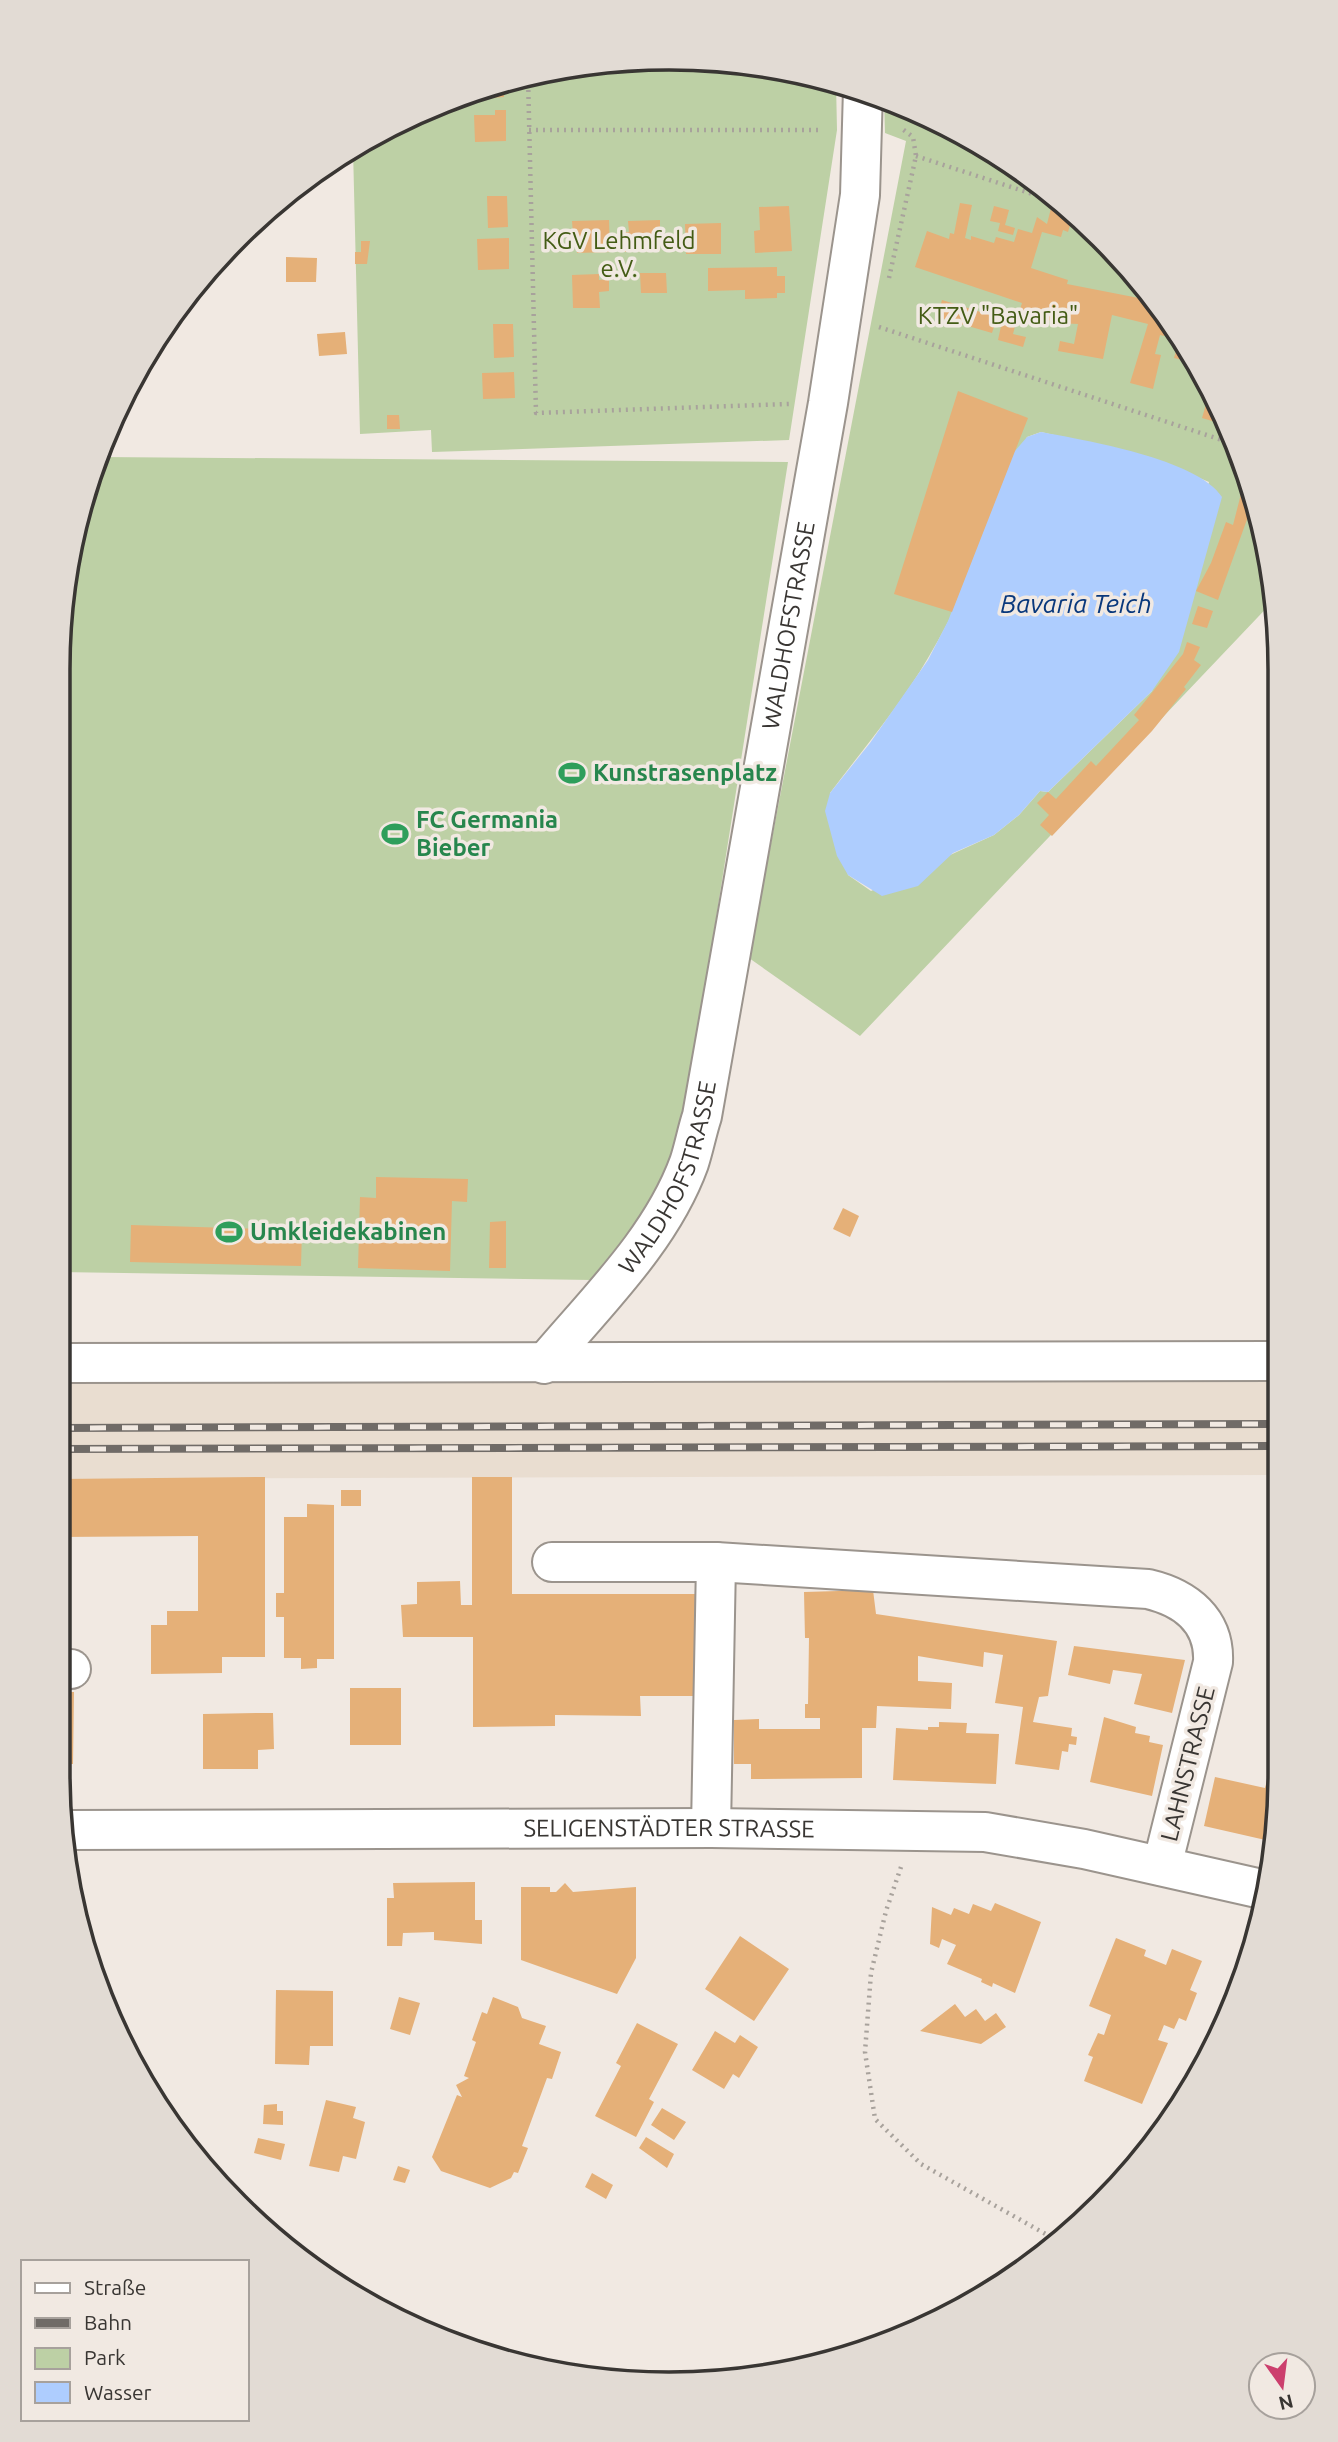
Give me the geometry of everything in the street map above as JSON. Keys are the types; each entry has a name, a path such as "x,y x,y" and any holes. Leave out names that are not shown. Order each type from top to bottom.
{"street":[{"name":"WALDHOFSTRASSE","path":"544,1364 629,1264 671,1199 689,1163 719,1028 828,403 860,195 881,126 871,106"},
{"path":"70,1363 1268,1361"},
{"path":"552,1562 716,1563 711,1828"},
{"name":"LAHNSTRASSE","path":"716,1563 1148,1589 1177,1598 1198,1614 1214,1645 1213,1662 1162,1866"},
{"name":"SELIGENSTÄDTER STRASSE","path":"73,1830 914,1830 1023,1836 1256,1888"}],"path":[{"path":"528,87 536,413 828,403"},
{"path":"529,130 881,126 913,138 916,156 887,288"},
{"path":"916,156 1035,195"},
{"path":"882,314 879,327 1222,440"},
{"path":"914,1830 886,1911 871,1973 865,2052 875,2119 893,2140 921,2164 1049,2236"}],"shaded area":[{"path":"1268,1377 1268,1475 70,1479 70,1382"}],"green space":[{"name":"KGV Lehmfeld e.V.","path":"630,71 708,71 747,75 836,94 837,130 789,440 432,452 431,430 360,434 353,160 404,132 476,102 514,90 591,75"},
{"name":"KTZV \"Bavaria\"","path":"884,111 968,150 1034,194 1093,245 1144,304 1188,370 1222,440 1248,514 1265,610 860,1036 749,958 906,141 885,133","holes":["1041,432 1149,457 1209,482 1152,691 1048,792 1040,791 1019,815 994,835 871,891 848,875 830,793 906,693 943,632 981,550 1027,437"]},
{"name":"FC Germania Bieber","path":"109,457 788,462 686,1109 663,1182 631,1237 592,1280 70,1272 71,630 75,591 90,514"}],"water":[{"name":"Bavaria Teich","path":"1041,432 1111,446 1166,462 1190,472 1209,484 1222,497 1179,652 1152,691 1048,792 1040,791 1019,815 994,835 953,853 918,886 882,896 848,875 837,856 825,811 830,793 870,743 928,660 948,621 1014,452 1027,437"}],"building":[{"path":"495,110 506,110 506,141 475,142 474,115 495,115"},
{"path":"487,196 507,196 508,227 488,228"},
{"path":"960,203 972,205 965,238 971,240 971,236 994,243 996,237 1014,242 1018,229 1032,233 1037,217 1047,224 1051,208 1070,225 1068,232 1063,230 1061,237 1042,232 1031,268 1068,280 1067,284 1139,298 1165,333 1164,336 1160,335 1155,354 1161,355 1153,389 1130,383 1148,324 1112,315 1103,359 1058,351 1060,341 1074,344 1078,324 1057,323 1037,316 1036,320 1018,315 1022,303 915,267 927,231 949,239 950,233 954,234"},
{"path":"789,206 792,251 755,253 754,231 760,230 759,207"},
{"path":"994,206 1009,210 1005,225 1015,228 1013,235 998,231 1000,223 990,221"},
{"path":"609,220 610,252 577,253 577,234 573,234 572,221"},
{"path":"660,220 660,251 624,252 624,232 629,232 628,221"},
{"path":"721,223 721,254 686,254 685,224"},
{"path":"509,238 509,269 478,270 477,239"},
{"path":"361,241 370,241 367,264 355,264 355,252 361,252"},
{"path":"286,257 317,258 316,282 286,282"},
{"path":"777,267 777,276 785,276 785,293 777,293 777,298 745,299 745,290 708,291 708,268"},
{"path":"640,273 666,273 667,293 641,293"},
{"path":"599,274 599,280 609,279 609,291 599,292 600,308 573,308 572,275"},
{"path":"942,300 997,317 992,333 937,317"},
{"path":"1011,312 1018,315 1013,334 1026,337 1023,347 998,340 1003,317 1010,319"},
{"path":"493,324 513,324 514,357 494,358"},
{"path":"345,332 347,354 319,356 317,334"},
{"path":"1176,351 1182,360 1174,358"},
{"path":"514,372 515,398 483,399 482,373"},
{"path":"958,391 1028,418 952,612 894,594"},
{"path":"1206,404 1214,421 1202,418"},
{"path":"387,415 399,415 400,429 387,429"},
{"path":"1241,494 1248,516 1218,600 1196,591 1211,563 1226,522 1233,525"},
{"path":"1198,606 1213,611 1207,628 1192,624"},
{"path":"1187,642 1200,647 1194,660 1201,665 1184,687 1186,689 1152,731 1052,836 1040,825 1049,815 1037,803 1048,792 1056,799 1091,761 1096,766 1139,720 1134,715 1183,654"},
{"path":"376,1177 468,1179 467,1202 452,1201 450,1271 358,1268 360,1197 376,1198"},
{"path":"843,1208 859,1216 850,1237 833,1229"},
{"path":"506,1221 506,1268 489,1268 490,1222"},
{"path":"131,1225 302,1230 301,1266 130,1262"},
{"path":"265,1477 265,1657 222,1657 222,1673 151,1674 151,1625 167,1625 167,1611 198,1611 198,1536 70,1537 70,1479"},
{"path":"472,1477 512,1477 512,1594 696,1594 697,1696 640,1696 641,1716 555,1715 555,1726 473,1727 473,1637 403,1637 401,1605 417,1604 417,1582 460,1581 461,1605 472,1605"},
{"path":"341,1490 361,1490 361,1506 341,1506"},
{"path":"307,1504 334,1505 334,1659 317,1659 317,1668 301,1669 301,1658 284,1658 284,1617 276,1617 276,1593 284,1593 284,1517 307,1517"},
{"path":"873,1590 876,1614 1057,1641 1048,1696 1039,1697 1033,1722 1072,1728 1071,1736 1077,1737 1076,1745 1069,1744 1068,1752 1062,1751 1059,1770 1015,1764 1023,1707 995,1703 1003,1655 984,1652 983,1667 918,1656 918,1681 952,1683 951,1709 877,1706 876,1728 862,1728 862,1778 751,1779 751,1764 734,1764 734,1720 759,1719 759,1729 820,1729 820,1718 805,1718 805,1704 808,1704 809,1638 805,1638 804,1592"},
{"path":"1074,1646 1185,1660 1172,1713 1134,1704 1142,1674 1113,1670 1110,1684 1068,1675"},
{"path":"350,1688 401,1688 401,1745 350,1745"},
{"path":"70,1692 74,1692 73,1764 70,1764"},
{"path":"273,1713 274,1749 258,1750 258,1769 203,1769 203,1714"},
{"path":"1104,1717 1136,1727 1135,1733 1150,1736 1149,1742 1163,1745 1152,1796 1090,1782"},
{"path":"939,1722 967,1723 966,1733 999,1734 996,1784 893,1780 896,1728 928,1730 928,1727 939,1727"},
{"path":"1268,1776 1264,1840 1204,1826 1215,1777 1265,1788"},
{"path":"475,1882 475,1920 482,1920 482,1944 434,1940 434,1932 403,1933 402,1946 387,1946 387,1898 394,1898 393,1883"},
{"path":"565,1883 573,1892 636,1887 636,1958 617,1994 521,1960 521,1887 550,1887 550,1892 556,1892"},
{"path":"995,1903 1041,1922 1015,1993 993,1983 992,1987 981,1982 982,1979 947,1964 956,1945 942,1939 939,1948 930,1944 932,1907 951,1915 954,1908 969,1914 973,1904 991,1911"},
{"path":"740,1936 789,1969 754,2021 705,1989"},
{"path":"1116,1938 1146,1950 1144,1956 1166,1965 1172,1949 1202,1961 1190,1990 1197,1993 1186,2021 1179,2018 1174,2029 1164,2025 1158,2040 1168,2043 1142,2104 1084,2081 1093,2057 1088,2055 1098,2033 1104,2035 1111,2015 1089,2006"},
{"path":"276,1990 333,1991 333,2046 310,2046 309,2065 275,2064"},
{"path":"399,1997 420,2003 410,2035 390,2029"},
{"path":"493,1997 518,2007 522,2018 546,2026 539,2044 561,2052 552,2079 547,2078 522,2146 528,2148 518,2173 514,2172 511,2178 490,2188 441,2171 432,2157 457,2095 462,2097 456,2085 469,2078 464,2076 476,2042 472,2040 482,2012 487,2014"},
{"path":"955,2004 965,2017 976,2009 985,2021 996,2013 1006,2027 981,2044 920,2031"},
{"path":"637,2023 678,2044 649,2099 654,2102 636,2137 595,2116 621,2066 616,2063"},
{"path":"715,2031 735,2043 740,2035 758,2047 739,2078 733,2074 724,2089 692,2070"},
{"path":"326,2100 356,2107 353,2118 365,2122 356,2159 343,2156 339,2172 309,2166"},
{"path":"277,2104 277,2111 283,2111 283,2125 263,2124 264,2105"},
{"path":"662,2108 686,2122 674,2140 651,2125"},
{"path":"646,2137 674,2154 667,2168 639,2148"},
{"path":"258,2138 285,2144 281,2160 254,2153"},
{"path":"398,2166 410,2170 405,2183 393,2180"},
{"path":"592,2173 613,2185 606,2199 585,2187"}],"railway":[{"path":"70,1428 1268,1424"},
{"path":"70,1449 1268,1446"}],"place":[{"name":"Kunstrasenplatz","path":"572,773"},
{"name":"FC Germania Bieber","path":"395,834"},
{"name":"Umkleidekabinen","path":"229,1232"}]}
